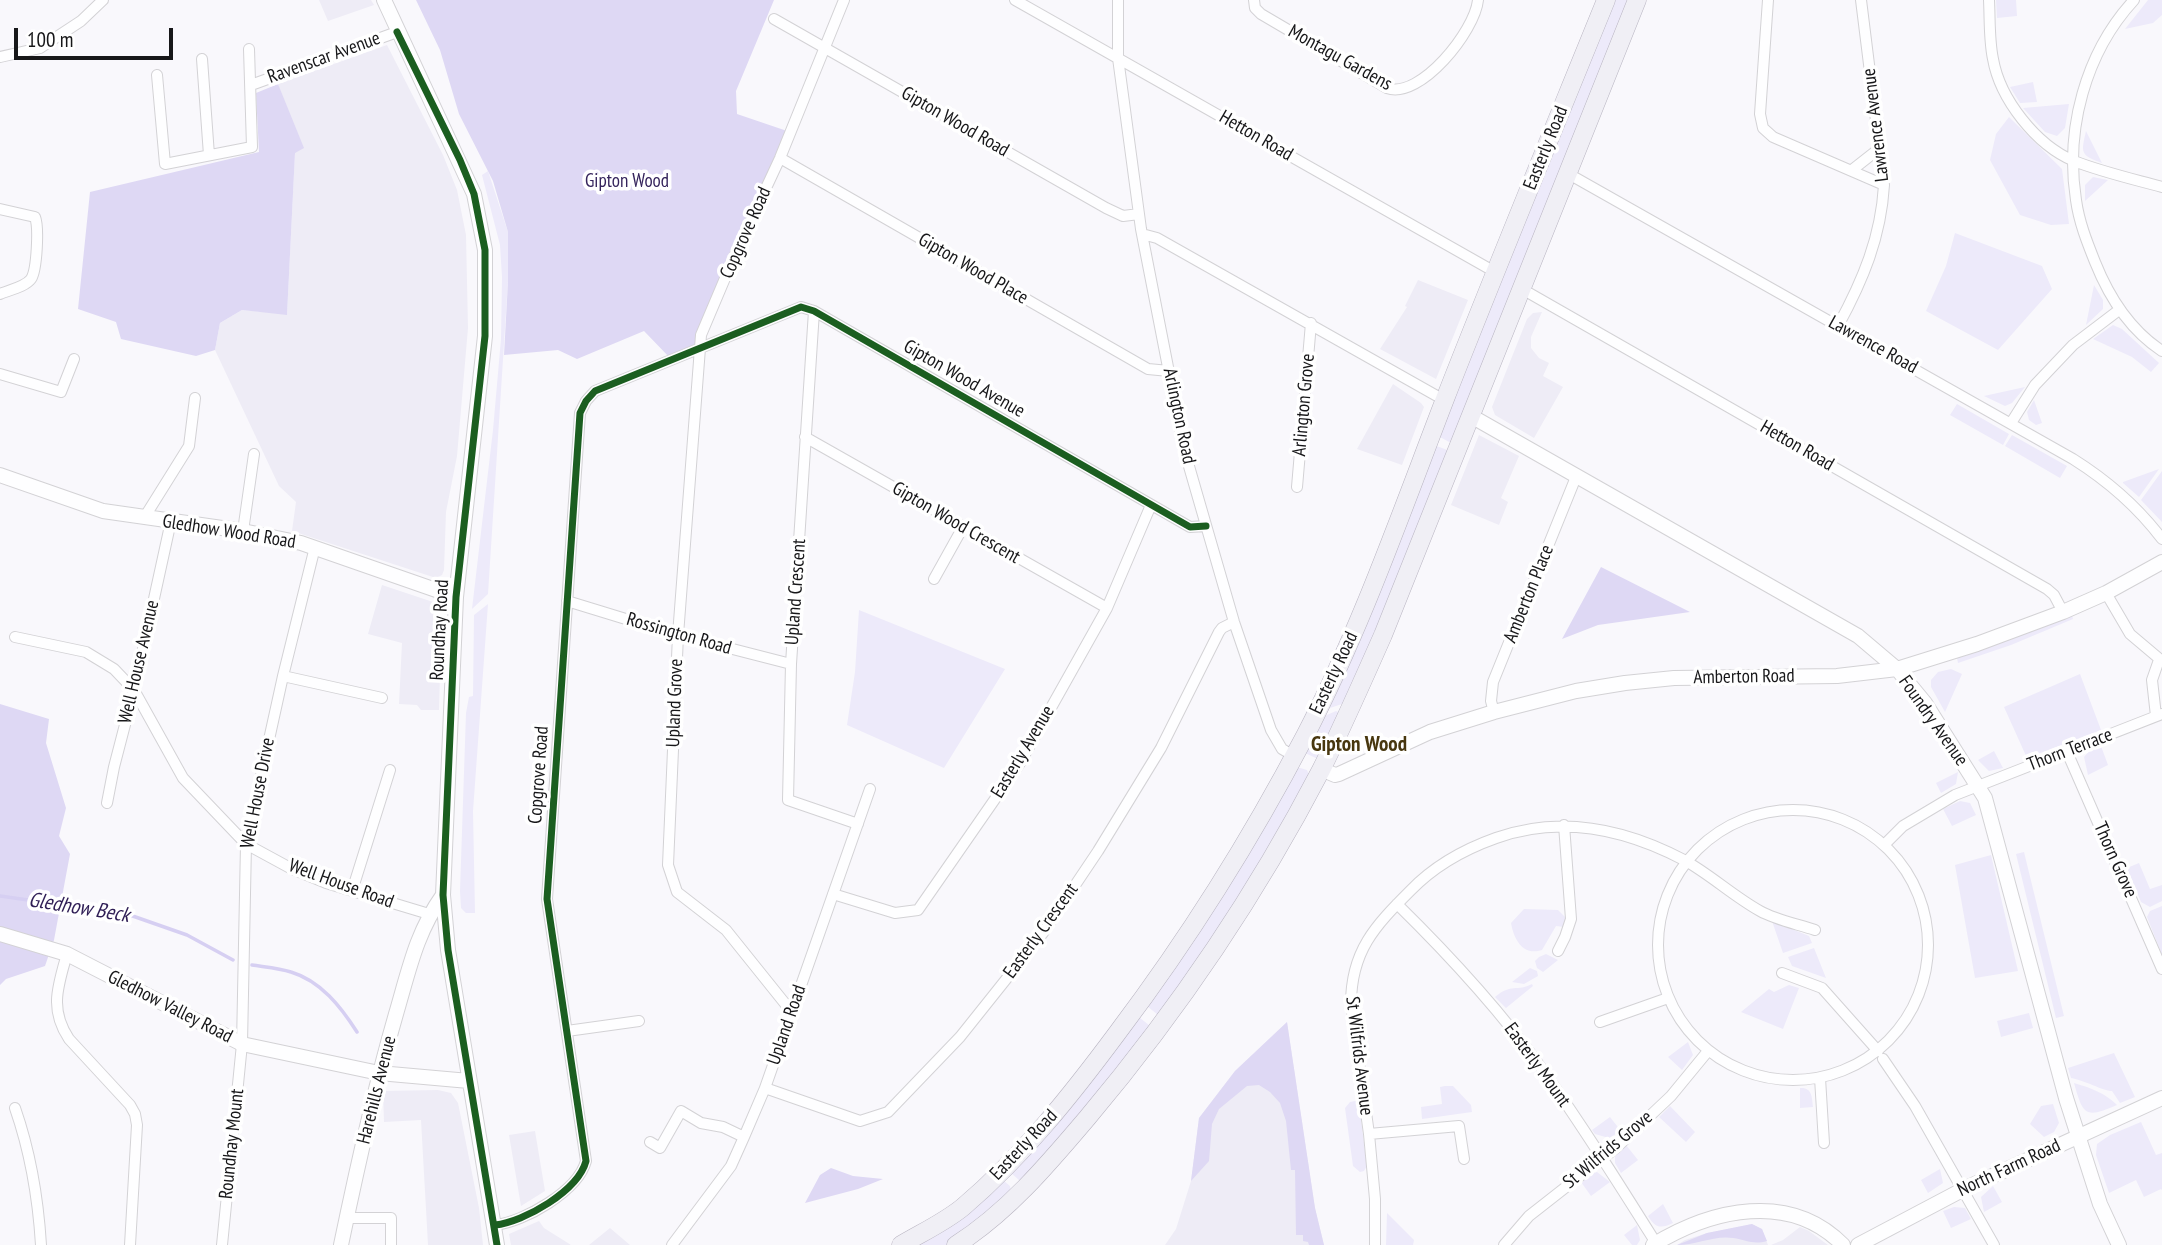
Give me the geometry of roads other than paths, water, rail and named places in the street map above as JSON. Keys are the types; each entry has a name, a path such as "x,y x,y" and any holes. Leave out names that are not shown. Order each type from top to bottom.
{"main road":[{"name":"Easterly Road","path":"901,1245 960,1209 1002,1171 1044,1126 1137,1007 1197,923 1250,839 1294,755 1357,623 1403,512 1495,272 1606,0"},
{"name":"Easterly Road","path":"956,1245 978,1231 1022,1191 1116,1083 1221,941 1321,769 1383,635 1637,0"},
{"path":"1137,1007 1161,1024"},
{"path":"1002,1171 1022,1191"}],"street":[{"path":"0,57 40,48 81,22 103,0"},
{"name":"Roundhay Road","path":"384,0 474,194 485,250 485,336 456,597 443,895 469,1081 497,1245"},
{"name":"Copgrove Road","path":"495,1225 509,1224 537,1209 571,1185 584,1170 586,1152 547,899 580,413 595,391 701,348 701,335 780,158 844,0"},
{"name":"Hetton Road","path":"1016,0 1495,272"},
{"name":"Arlington Road","path":"1118,0 1118,58 1139,214 1184,449 1234,622 1271,730 1282,749 1294,755"},
{"name":"Montagu Gardens","path":"1254,0 1255,8 1261,15 1387,88 1400,90 1407,89 1456,47 1472,19 1478,0"},
{"path":"1768,0 1760,114 1763,128 1773,137 1884,184"},
{"name":"Lawrence Avenue","path":"1838,326 1861,283 1872,254 1880,226 1884,184 1861,0"},
{"path":"1989,0 1993,60 2005,95 2027,125 2073,160 2162,187"},
{"path":"2134,0 2108,34 2090,71 2080,101 2073,160 2076,202 2080,223 2104,282 2119,310 2152,345 2162,351"},
{"name":"Gipton Wood Road","path":"774,19 1106,208 1123,216 1139,214"},
{"name":"Ravenscar Avenue","path":"251,85 397,32"},
{"path":"157,75 165,164 252,146 249,49"},
{"path":"202,60 209,155"},
{"path":"1852,170 1880,148"},
{"name":"Gipton Wood Place","path":"780,158 1148,369 1168,370"},
{"name":"Lawrence Road","path":"1567,173 2011,423 2096,474 2135,506 2162,539"},
{"path":"0,209 34,217 38,226 33,277 26,284 0,294"},
{"path":"1142,234 1157,238 1444,400"},
{"name":"Hetton Road","path":"1522,289 2047,589 2054,595 2063,612"},
{"path":"701,348 801,307 814,311"},
{"path":"2011,423 2035,385 2073,345 2119,310"},
{"name":"Upland Crescent","path":"814,311 791,664 788,800 858,824"},
{"name":"Gipton Wood Avenue","path":"814,311 1190,527 1206,526"},
{"name":"Arlington Grove","path":"1297,487 1311,323"},
{"name":"Upland Grove","path":"701,348 678,635 668,865 677,892 726,930 791,1011"},
{"path":"0,374 61,392 74,359"},
{"path":"144,518 189,446 195,398"},
{"name":"Foundry Avenue","path":"1471,416 1858,636 1897,669 1925,703 1978,786 1989,809 2029,969 2078,1136 2099,1204 2119,1245"},
{"name":"Gipton Wood Crescent","path":"806,437 1107,608"},
{"path":"243,531 254,454"},
{"name":"Gledhow Wood Road","path":"0,475 103,511 243,531 315,547 456,597"},
{"name":"Amberton Place","path":"1494,712 1491,701 1493,682 1576,477"},
{"name":"Easterly Avenue","path":"833,894 895,913 918,910 1020,763 1107,608 1151,505"},
{"name":"Well House Avenue","path":"107,803 171,521"},
{"path":"934,579 963,527"},
{"name":"Well House Drive","path":"242,1044 246,844 315,547"},
{"name":"Amberton Road","path":"1321,769 1339,774 1430,732 1576,691 1674,678 1837,676 1897,669 1952,653 2063,612 2106,593 2162,562"},
{"path":"2106,593 2130,634 2160,661 2152,680 2159,715"},
{"name":"Rossington Road","path":"568,601 678,635 791,664"},
{"name":"Easterly Crescent","path":"765,1088 860,1121 888,1112 960,1037 1043,933 1098,851 1161,748 1219,632 1234,622"},
{"name":"Well House Road","path":"15,637 86,652 114,669 134,690 183,778 246,844 292,869 352,891 429,914"},
{"path":"283,676 382,698"},
{"name":"Thorn Terrace","path":"1885,844 1903,826 1955,795 2159,715"},
{"name":"Thorn Grove","path":"2067,752 2162,969"},
{"path":"352,891 390,770"},
{"name":"Upland Road","path":"672,1245 731,1166 744,1137 765,1088 870,789"},
{"path":"1804,809 1848,820 1885,844 1914,881 1928,926 1926,973 1909,1016 1880,1055 1820,1078 1790,1081 1761,1077 1733,1067 1708,1051 1685,1027 1668,998 1658,963 1658,927 1668,892 1686,861 1719,831 1760,813 1804,809"},
{"path":"1558,951 1571,919 1564,825"},
{"name":"St Wilfrids Avenue","path":"1375,1245 1374,1188 1351,1004 1351,981 1364,944 1419,882 1445,863 1478,845 1538,827 1564,825 1600,829 1630,837 1686,861 1761,912 1815,930"},
{"name":"Harehills Avenue","path":"341,1245 379,1073 418,936 443,895"},
{"name":"Easterly Mount","path":"1397,904 1444,951 1541,1067 1602,1157 1654,1244"},
{"path":"418,936 446,929"},
{"name":"Gledhow Valley Road","path":"0,934 67,954 242,1044 379,1073 469,1081"},
{"path":"67,954 57,996 57,1015 62,1028 130,1105 137,1125 130,1245"},
{"path":"1783,973 1822,988 1880,1055 1915,1106 1994,1245"},
{"path":"1600,1022 1668,998"},
{"path":"567,1031 639,1021"},
{"name":"Roundhay Mount","path":"222,1245 242,1044"},
{"name":"St Wilfrids Grove","path":"1504,1245 1529,1216 1617,1147 1671,1096 1708,1051"},
{"path":"1820,1078 1824,1143"},
{"name":"North Farm Road","path":"1858,1245 1964,1189 2162,1098"},
{"path":"15,1108 26,1139 38,1196 41,1245"},
{"path":"650,1142 660,1147 681,1111 701,1123 744,1137"},
{"path":"1369,1134 1459,1126 1464,1159"},
{"path":"1654,1244 1725,1214 1768,1210 1797,1215 1814,1222 1843,1245"},
{"path":"346,1218 391,1218 391,1245"}],"waterway":[{"name":"Gledhow Beck","path":"0,896 92,906 127,914 187,935 233,960"},
{"name":"Gledhow Beck","path":"252,965 286,971 312,982 337,1004 357,1032"}],"district":[{"name":"Gipton Wood","path":"1359,745"}]}
